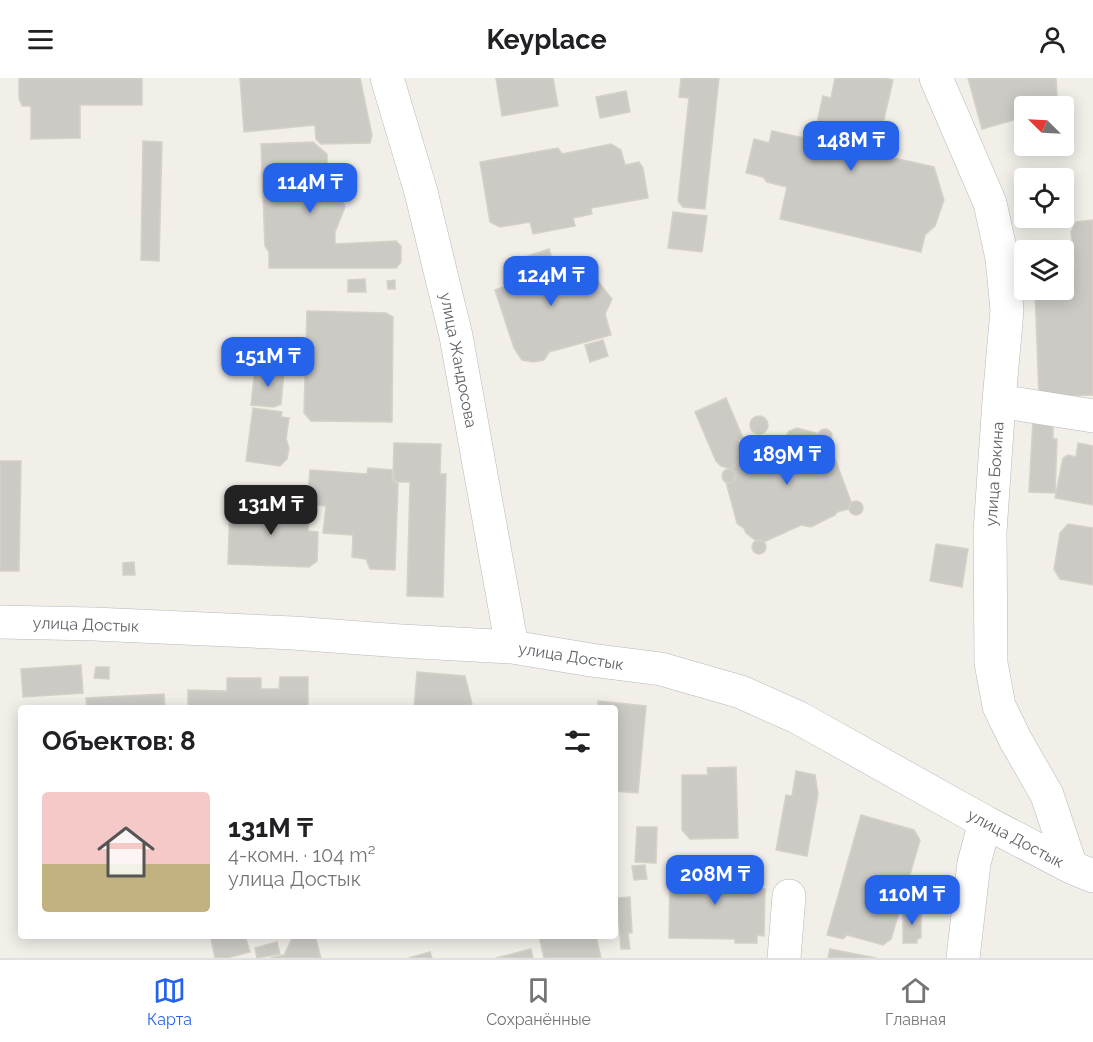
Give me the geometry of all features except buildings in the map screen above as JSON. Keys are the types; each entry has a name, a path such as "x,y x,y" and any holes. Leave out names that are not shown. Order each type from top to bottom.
{"street":[{"name":"улица Жандосова","path":"387,78 421,192 456,336 512,647"},
{"name":"улица Бокина","path":"936,78 990,203 1002,258 1007,310 990,532 991,663 999,706 1047,795 1082,871"},
{"path":"999,401 1093,416"},
{"name":"улица Достык","path":"0,622 258,632 512,647 661,669 741,692 799,718 985,822 1082,871"},
{"path":"963,958 974,863 985,822"},
{"path":"784,958 789,896"}]}
